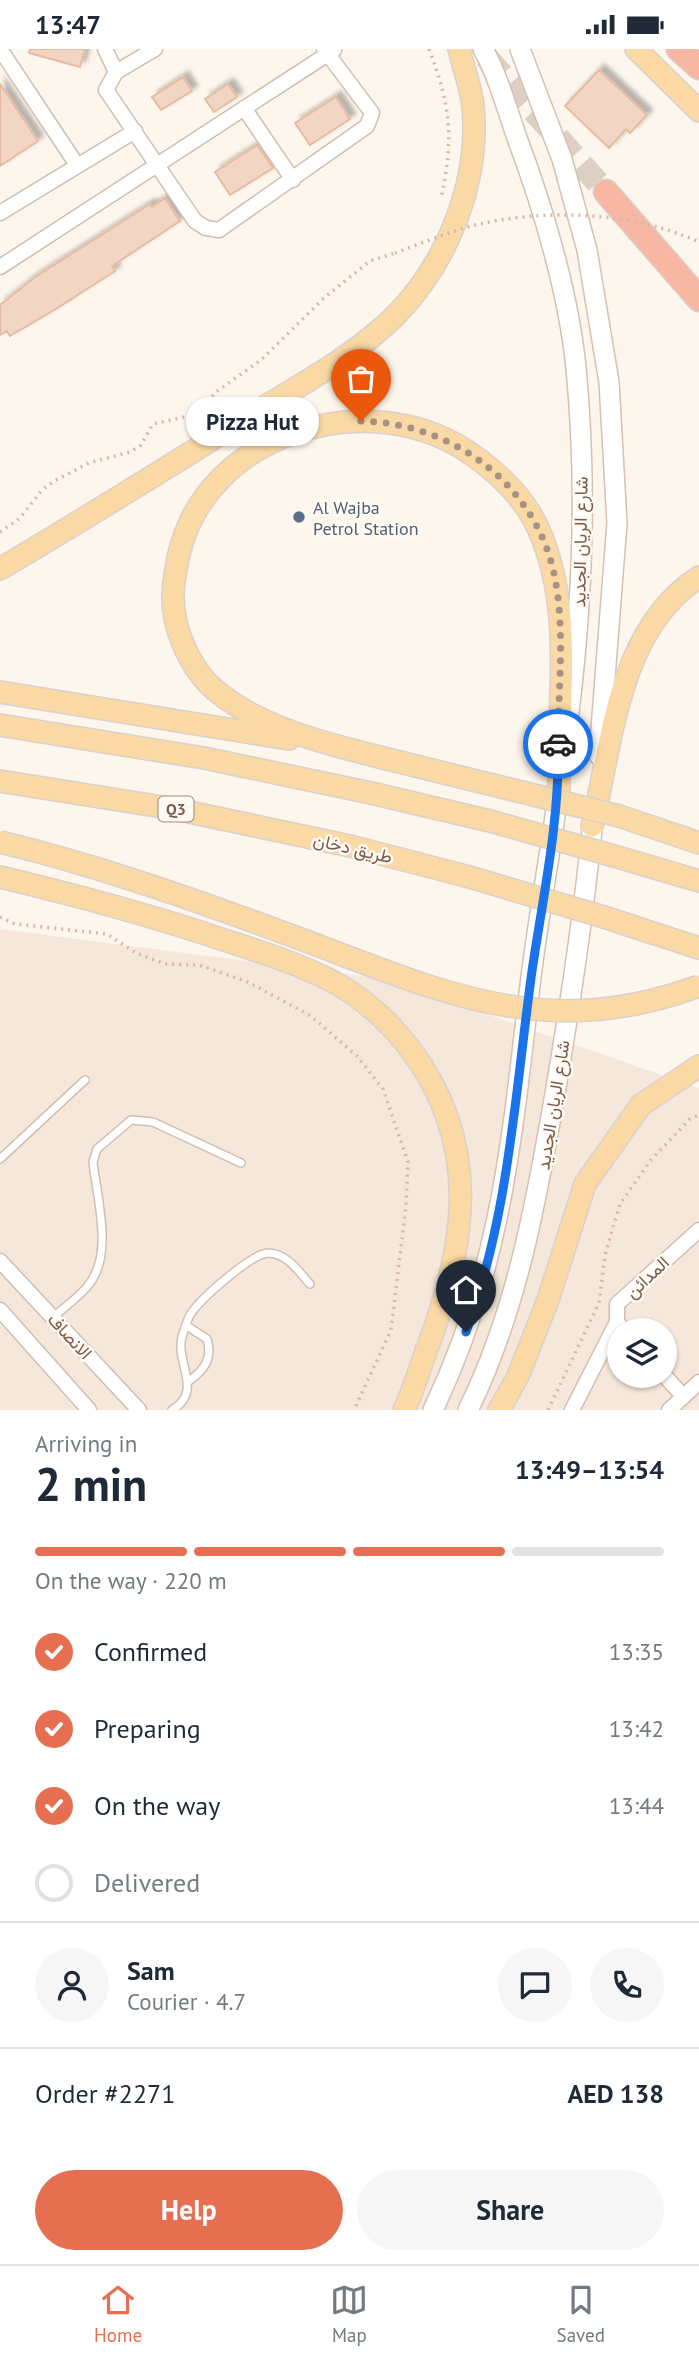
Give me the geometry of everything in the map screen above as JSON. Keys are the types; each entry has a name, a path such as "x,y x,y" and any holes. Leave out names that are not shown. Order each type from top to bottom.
{"highway":[{"path":"679,49 699,67"},
{"path":"606,192 699,299"}],"main road":[{"path":"0,569 316,373 397,314 441,252 460,209 469,178 474,152 473,104 458,49"},
{"name":"شارع الريان الجديد","path":"433,1410 483,1285 499,1223 511,1159 532,974 559,790 579,612 583,502 576,366 553,248 529,169 483,49"},
{"name":"شارع الريان الجديد","path":"468,1410 500,1336 537,1202 569,1004 592,826 617,523 609,382 587,250 562,159 520,49"},
{"path":"636,49 699,111"},
{"path":"343,748 253,715 213,688 199,672 179,632 173,608 172,582 190,522 212,487 227,471 261,448 298,431 341,422 384,421 430,433 481,460 523,503 537,526 556,584 560,635 559,790"},
{"path":"592,826 632,659 658,613 674,595 699,577"},
{"path":"0,692 343,748 624,818 699,831"},
{"path":"0,725 204,758 371,793 490,821 699,881"},
{"name":"طريق دخان","path":"0,781 175,809 350,846 466,876 699,948"},
{"path":"624,818 699,843"},
{"path":"0,842 77,861 415,984 466,999 521,1008 587,1010 623,1007 699,986"},
{"path":"0,877 178,925 291,962 334,982 371,1008 398,1033 425,1069 439,1095 450,1124 461,1195 458,1247 452,1280 404,1410"},
{"path":"499,1410 517,1376 548,1300 585,1184 641,1105 699,1066"}],"street":[{"path":"0,49 76,165"},
{"path":"104,49 116,72"},
{"path":"0,267 156,165 244,108 329,51 372,113 371,119 367,126 219,230 206,228 195,221 156,165 135,131 106,90 116,72 155,49"},
{"path":"244,108 293,180"},
{"path":"0,213 135,131"},
{"name":"المدائن","path":"619,1318 617,1304 699,1230"},
{"name":"الانصاف","path":"0,1261 139,1410"},
{"name":"الانصاف","path":"0,1310 89,1410"},
{"name":"المدائن","path":"572,1410 607,1349"},
{"path":"669,1410 699,1382"},
{"path":"676,1388 682,1395"}],"lane":[{"path":"0,1159 85,1080"},
{"path":"52,1317 88,1287 98,1269 102,1249 93,1162 97,1149 131,1120 153,1122 240,1163"},
{"path":"172,1410 187,1394 189,1381 182,1351 182,1337 191,1313 250,1259 268,1254 286,1259 310,1284"},
{"path":"187,1327 201,1333 211,1350 206,1365 189,1381"}],"path":[{"path":"429,49 443,85 451,132 439,207"},
{"path":"190,431 195,415 216,392 287,338 334,291 370,261 471,226 555,216 600,218 649,225 699,242"},
{"path":"422,248 431,228"},
{"path":"0,532 20,518 41,490 54,481 89,463 130,452 141,445 153,424 195,415"},
{"path":"178,438 201,423"},
{"path":"0,917 15,924 107,934 136,953 165,964 199,965 248,982 311,1016 356,1056 383,1089 408,1162 406,1206 391,1330 354,1410"},
{"path":"548,1410 599,1303 605,1255 620,1204 650,1161 690,1119 699,1115"}],"shaded area":[{"path":"0,929 386,979 699,1088 699,1410 0,1410"}],"building":[{"path":"30,49 85,49 80,67 29,53"},
{"path":"599,70 647,115 630,133 626,129 609,148 565,106"},
{"path":"183,77 192,91 161,110 152,97"},
{"path":"0,84 38,141 0,166"},
{"path":"228,84 237,97 214,112 205,99"},
{"path":"336,97 350,119 310,145 295,123"},
{"path":"257,145 273,168 230,195 215,172"},
{"path":"165,198 180,221 112,266 115,271 56,309 10,336 7,331 0,335 0,305 35,277 150,204 152,207"}],"tunnel":[{"path":"486,57 606,192"}],"way so far":[{"path":"361,421 384,421 404,425 454,443 481,460 523,503 537,526 556,584 562,662 558,744"}],"place":[{"name":"Pizza Hut","path":"361,421"},
{"name":"Al Wajba Petrol Station","path":"299,517"}],"route":[{"path":"466,1332 483,1285 499,1223 511,1159 532,974 559,790 558,744"}]}
